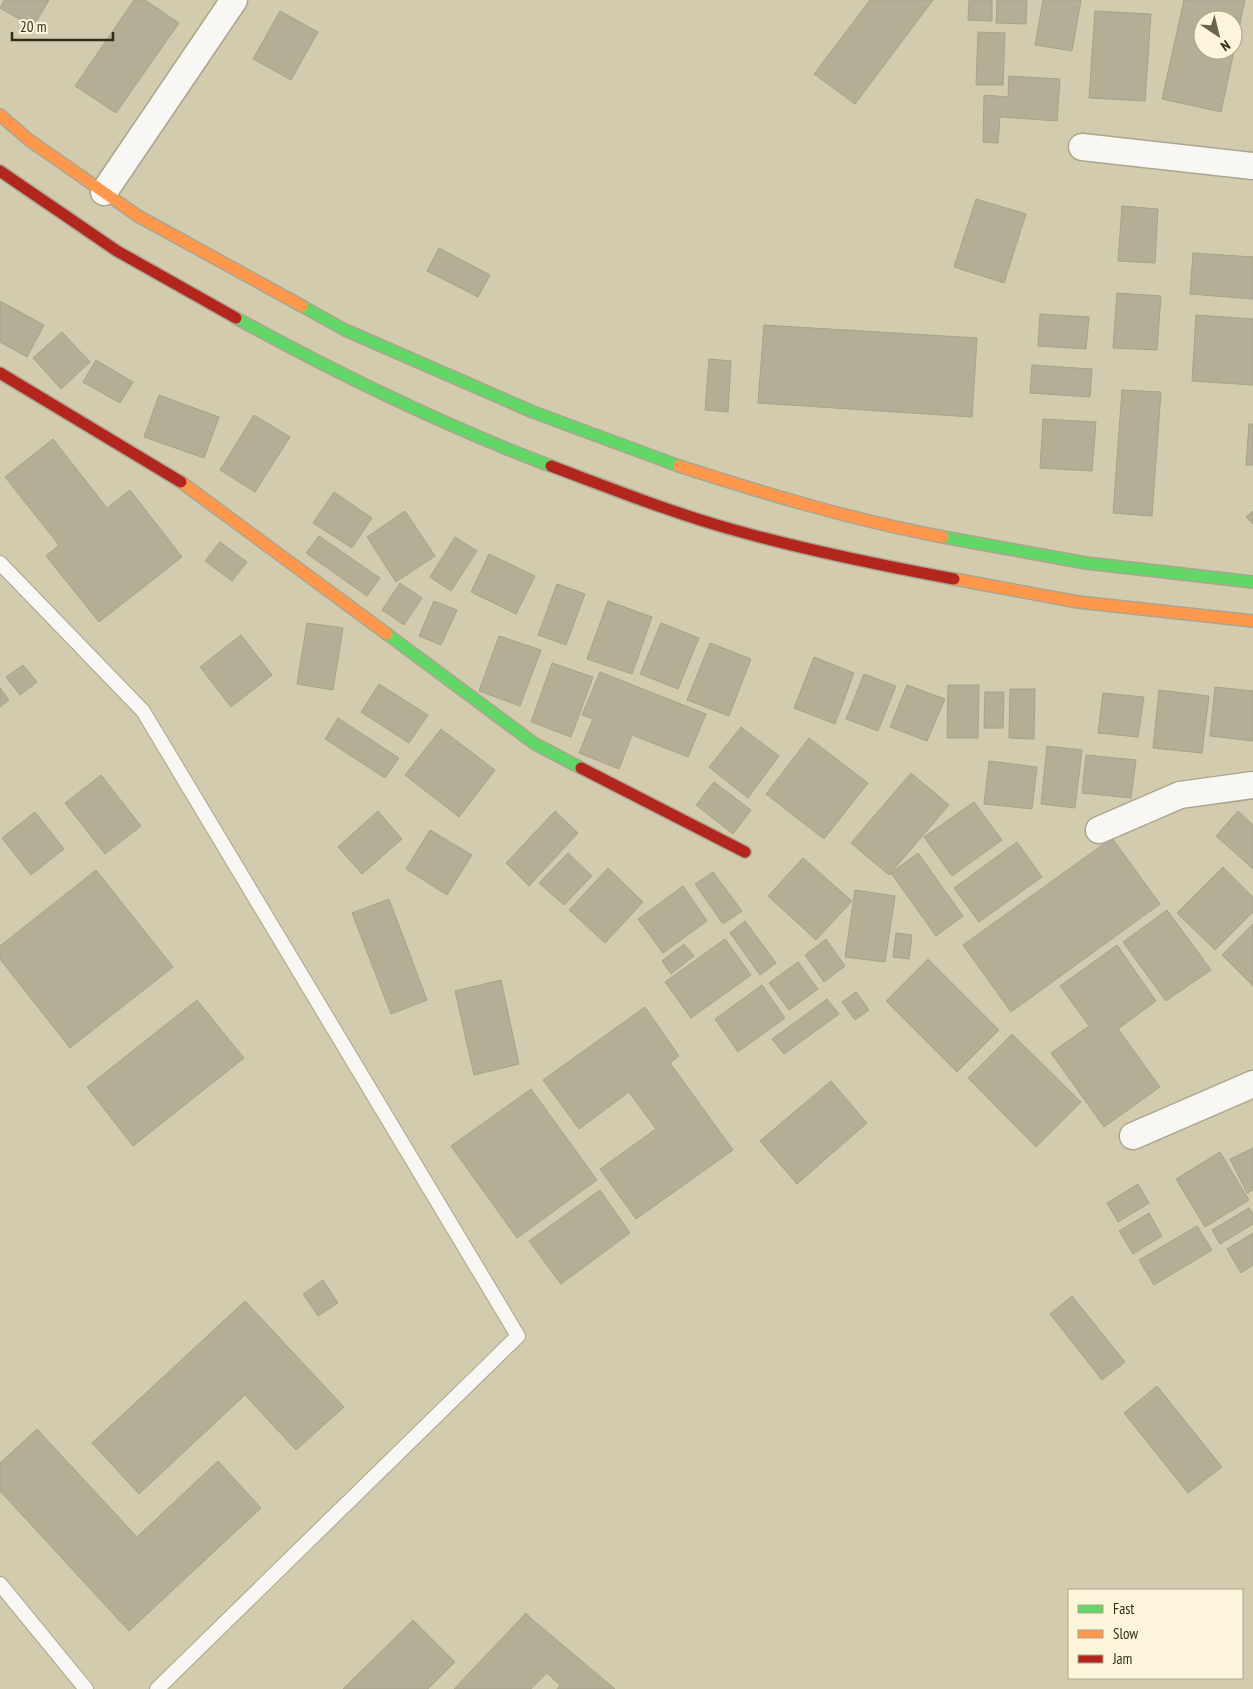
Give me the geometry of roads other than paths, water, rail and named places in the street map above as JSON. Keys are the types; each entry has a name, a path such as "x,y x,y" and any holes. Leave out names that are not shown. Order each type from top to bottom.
{"main road":[{"path":"0,115 29,140 138,216 345,330 651,462 884,526 1086,563 1253,582"},
{"path":"0,171 117,251 321,365 488,442 634,492 744,533 865,562 1078,602 1253,621"},
{"path":"0,373 190,488 536,744 745,852"}],"street":[{"path":"104,192 234,0"},
{"path":"1082,147 1253,166"},
{"path":"1099,830 1180,795 1253,785"},
{"path":"1133,1136 1253,1084"}],"lane":[{"path":"0,563 144,711 518,1336 157,1689"},
{"path":"0,1584 86,1689"}]}
